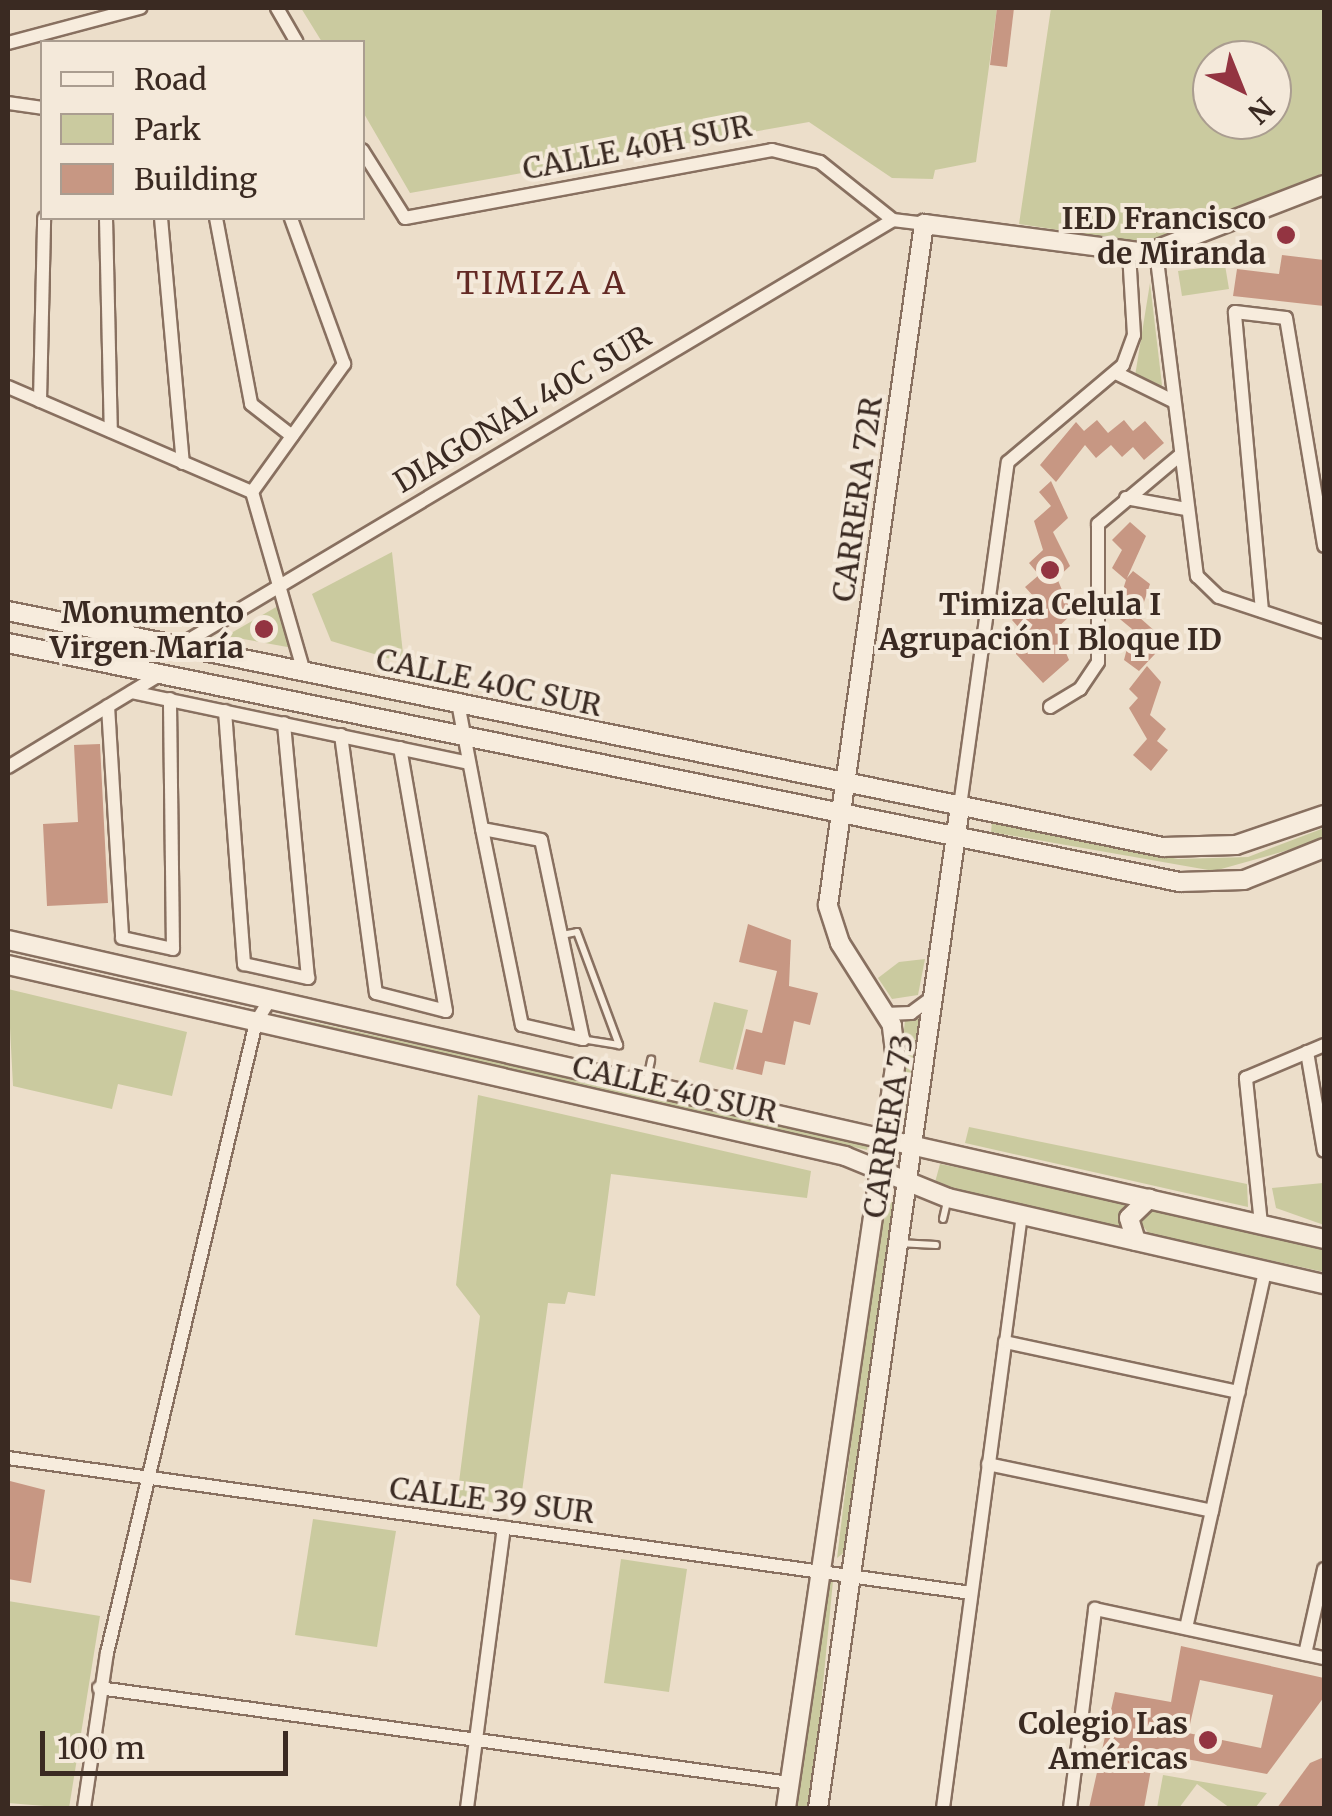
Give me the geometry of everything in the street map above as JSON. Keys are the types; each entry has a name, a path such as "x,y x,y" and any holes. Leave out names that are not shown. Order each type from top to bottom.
{"street":[{"path":"8,43 140,8"},
{"path":"277,8 296,40"},
{"path":"8,103 40,108"},
{"name":"CALLE 40H SUR","path":"365,157 405,218 772,150 820,162 893,220"},
{"path":"893,220 1129,253 1156,252 1324,185"},
{"path":"40,401 44,220"},
{"path":"106,220 111,432"},
{"path":"161,220 183,462"},
{"path":"216,220 251,404 292,436"},
{"path":"252,492 344,364 292,220"},
{"name":"DIAGONAL 40C SUR","path":"179,646 893,220"},
{"name":"CARRERA 72R","path":"844,782 924,224"},
{"path":"1156,252 1186,510 1205,588 1324,632"},
{"path":"1129,253 1134,335 1116,373 1172,401"},
{"path":"1262,611 1235,312 1286,318 1324,546"},
{"name":"CARRERA 73","path":"818,1808 1013,453 1116,373"},
{"path":"8,387 252,492"},
{"path":"1050,707 1080,688 1098,662 1098,524 1179,456"},
{"path":"252,492 304,672"},
{"path":"1126,498 1186,510"},
{"name":"CALLE 40C SUR","path":"8,611 960,806"},
{"path":"46,650 52,620"},
{"name":"CALLE 40C SUR","path":"8,643 956,835"},
{"path":"8,767 162,674"},
{"path":"132,692 469,763"},
{"path":"108,706 122,938 173,949 170,699"},
{"path":"458,703 482,828 541,840 583,1039"},
{"path":"225,711 244,964 308,978 284,723"},
{"path":"341,736 376,993 446,1011 400,748"},
{"name":"CARRERA 73","path":"786,1808 896,1047 885,1014 830,922 844,782"},
{"path":"960,806 1194,850 1259,840 1324,815"},
{"name":"CALLE 40 SUR","path":"482,828 522,1025 583,1039"},
{"path":"956,835 1201,884 1244,880 1324,848"},
{"name":"CALLE 40 SUR","path":"8,940 1324,1239"},
{"name":"CALLE 40 SUR","path":"8,966 878,1170 948,1198 1324,1284"},
{"path":"885,1014 911,1013 936,992"},
{"path":"247,995 256,1022"},
{"path":"84,1808 99,1688 152,1482 256,1022 270,1001"},
{"path":"1261,1224 1246,1078 1324,1045"},
{"path":"1307,1052 1324,1151"},
{"path":"1136,1241 1129,1218 1149,1200"},
{"path":"943,1808 1022,1215"},
{"path":"1186,1628 1266,1271"},
{"path":"1005,1342 1238,1392"},
{"name":"CALLE 39 SUR","path":"8,1458 152,1482 818,1568 971,1593"},
{"path":"988,1464 1212,1511"},
{"path":"467,1808 504,1527"},
{"path":"1305,1654 1324,1569"},
{"path":"1070,1808 1096,1608 1324,1658"},
{"path":"99,1688 790,1782"}],"lane":[{"path":"561,936 578,932 619,1045 583,1039"},
{"path":"646,1086 651,1060"},
{"path":"942,1219 948,1198"},
{"path":"897,1242 936,1245"}],"green space":[{"path":"301,8 997,8 976,162 935,170 933,179 892,178 809,122 410,193 365,115 365,40 321,40"},
{"path":"1051,8 1324,8 1324,173 1145,243 1019,224"},
{"path":"1225,265 1229,289 1182,296 1178,271"},
{"path":"1150,283 1162,385 1160,388 1135,376"},
{"path":"392,552 404,663 331,641 312,594"},
{"path":"278,606 293,648 226,636"},
{"path":"992,822 1178,859 1248,857 1324,828 1324,840 1214,871 991,832"},
{"path":"925,959 918,995 892,999 878,978 899,962"},
{"path":"8,989 187,1032 172,1096 118,1084 112,1109 13,1086"},
{"path":"714,1002 748,1010 733,1070 699,1062"},
{"path":"926,1013 912,1119 895,1116 905,1020"},
{"path":"280,1015 869,1142 867,1150 279,1019"},
{"path":"478,1095 811,1171 807,1198 611,1174 595,1296 568,1292 565,1304 548,1303 520,1506 457,1498 480,1316 456,1285"},
{"path":"969,1127 1247,1184 1248,1207 965,1143"},
{"path":"940,1164 1130,1201 1121,1231 934,1186"},
{"path":"1323,1183 1324,1225 1276,1208 1272,1188"},
{"path":"881,1201 895,1203 846,1551 837,1558"},
{"path":"1154,1209 1324,1246 1324,1272 1149,1234 1140,1222"},
{"path":"313,1519 396,1531 377,1647 295,1635"},
{"path":"621,1559 687,1569 669,1692 604,1683"},
{"path":"833,1581 811,1808 797,1808 825,1586"},
{"path":"8,1601 100,1616 69,1808 8,1803"},
{"path":"1163,1775 1267,1793 1255,1808 1230,1808 1197,1784 1179,1808 1157,1808"}],"building":[{"path":"997,8 1014,8 1007,67 990,65"},
{"path":"1282,255 1324,260 1324,306 1233,296 1237,269 1279,274"},
{"path":"1097,420 1108,433 1124,420 1133,431 1145,421 1164,443 1144,460 1133,447 1122,457 1111,445 1096,458 1085,445 1056,482 1040,465 1076,422 1084,431"},
{"name":"Timiza Celula I Agrupación I Bloque ID","path":"1051,481 1068,518 1053,532 1070,566 1057,578 1072,614 1056,629 1069,660 1043,683 1016,654 1012,639 1021,630 1012,620 1035,598 1025,587 1039,575 1029,563 1043,550 1034,521 1051,506 1039,492"},
{"path":"1130,522 1146,536 1127,578 1133,571 1150,584 1139,617 1157,633 1146,645 1155,654 1139,671 1124,660 1132,629 1115,615 1126,580 1112,568 1122,550 1112,540"},
{"path":"1147,666 1161,682 1150,715 1166,729 1157,741 1168,750 1151,771 1133,755 1147,739 1129,708 1138,698 1129,689"},
{"path":"100,744 108,903 47,906 43,824 78,822 74,745"},
{"path":"748,924 791,940 789,986 818,993 810,1025 794,1021 785,1065 765,1061 762,1075 736,1069 746,1029 762,1033 777,971 739,962"},
{"path":"10,1481 45,1490 31,1583 8,1579"},
{"path":"1181,1646 1324,1678 1324,1697 1267,1774 1154,1753 1144,1808 1089,1808 1115,1692 1171,1702","holes":["1200,1680 1273,1695 1261,1748 1188,1733"]},
{"path":"1324,1757 1324,1808 1277,1808 1310,1763"}],"place":[{"name":"IED Francisco de Miranda","path":"1286,235"},
{"name":"Timiza Celula I Agrupación I Bloque ID","path":"1050,570"},
{"name":"Monumento Virgen María","path":"264,629"},
{"name":"Colegio Las Américas","path":"1208,1740"}],"district":[{"name":"TIMIZA A","path":"542,283"}]}
